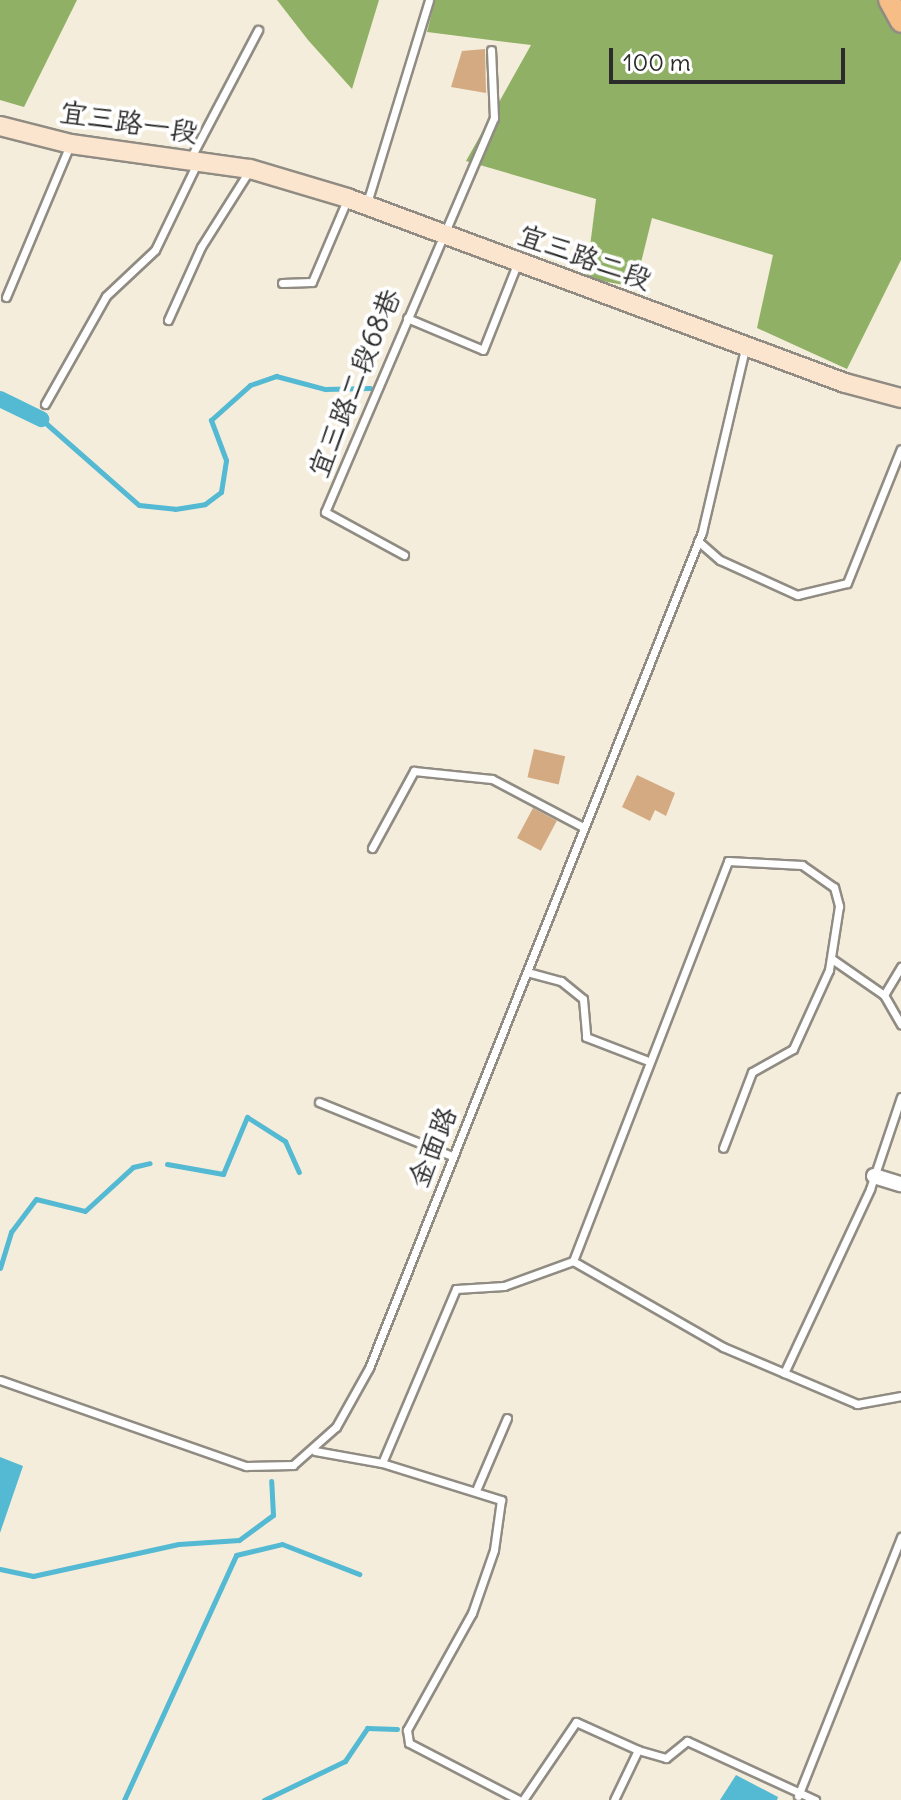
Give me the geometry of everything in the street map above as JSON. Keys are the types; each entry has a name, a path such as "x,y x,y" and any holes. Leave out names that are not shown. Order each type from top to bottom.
{"main road":[{"path":"889,0 901,22"}],"street":[{"name":"宜三路一段","path":"0,126 71,144 250,169"},
{"name":"宜三路二段","path":"250,169 347,198 746,347 901,398"},
{"path":"874,1176 901,1184"}],"lane":[{"path":"366,205 429,0"},
{"path":"45,404 106,296 155,250 194,160 258,30"},
{"name":"宜三路二段68巷","path":"404,555 325,512 494,118 491,50"},
{"path":"6,297 71,144"},
{"path":"168,320 201,247 250,169"},
{"path":"282,283 312,282 347,198"},
{"path":"407,318 483,350 518,262"},
{"name":"金面路","path":"315,1451 369,1368 527,972 581,826 698,541 746,347"},
{"path":"698,541 720,560 797,595 847,583 901,449"},
{"path":"372,848 414,771 492,779 581,826"},
{"path":"573,1261 646,1060 728,861 755,857 802,865 834,887 832,959 793,1049 752,1072 723,1148"},
{"path":"832,959 884,995 901,1024"},
{"path":"884,995 901,967"},
{"path":"527,972 561,981 583,999 586,1037 646,1060"},
{"path":"784,1373 874,1176 901,1097"},
{"path":"319,1102 452,1156"},
{"path":"382,1463 456,1289 504,1286 573,1261 603,1274 628,1298 784,1373 857,1404 901,1396"},
{"path":"0,1380 246,1466 293,1465 315,1451 382,1463 450,1489 477,1488 501,1500 494,1550 472,1613 407,1730 409,1743 521,1800 576,1722 638,1750 666,1758 687,1741 798,1796 815,1800"},
{"path":"477,1488 507,1418"},
{"path":"798,1796 901,1537"},
{"path":"614,1800 638,1750"}],"green space":[{"path":"0,0 77,0 24,107 0,100"},
{"path":"277,0 379,0 352,89 308,40"},
{"path":"435,0 901,0 901,260 847,369 757,328 773,255 652,218 635,287 586,278 596,199 466,161 531,45 427,32"}],"water":[{"path":"0,1457 23,1466 0,1533"},
{"path":"736,1775 778,1797 777,1800 720,1800"}],"building":[{"path":"485,49 486,93 451,87 462,51"},
{"path":"534,749 565,756 559,784 527,777"},
{"path":"637,775 675,793 666,816 655,810 650,821 622,807"},
{"path":"533,808 557,821 541,851 517,838"}],"waterway":[{"path":"41,419 139,505 175,509 205,504 221,492 226,460 211,420 250,385 276,376 325,389 370,388"},
{"path":"0,399 41,419"},
{"path":"167,1164 223,1174 247,1117 285,1141 299,1172"},
{"path":"0,1268 11,1232 36,1199 85,1211 133,1167 150,1163"},
{"path":"0,1569 33,1576 179,1544 239,1540 273,1515 271,1481"},
{"path":"124,1800 236,1555 282,1544 359,1574"},
{"path":"264,1800 345,1761 367,1728 397,1729"}]}
